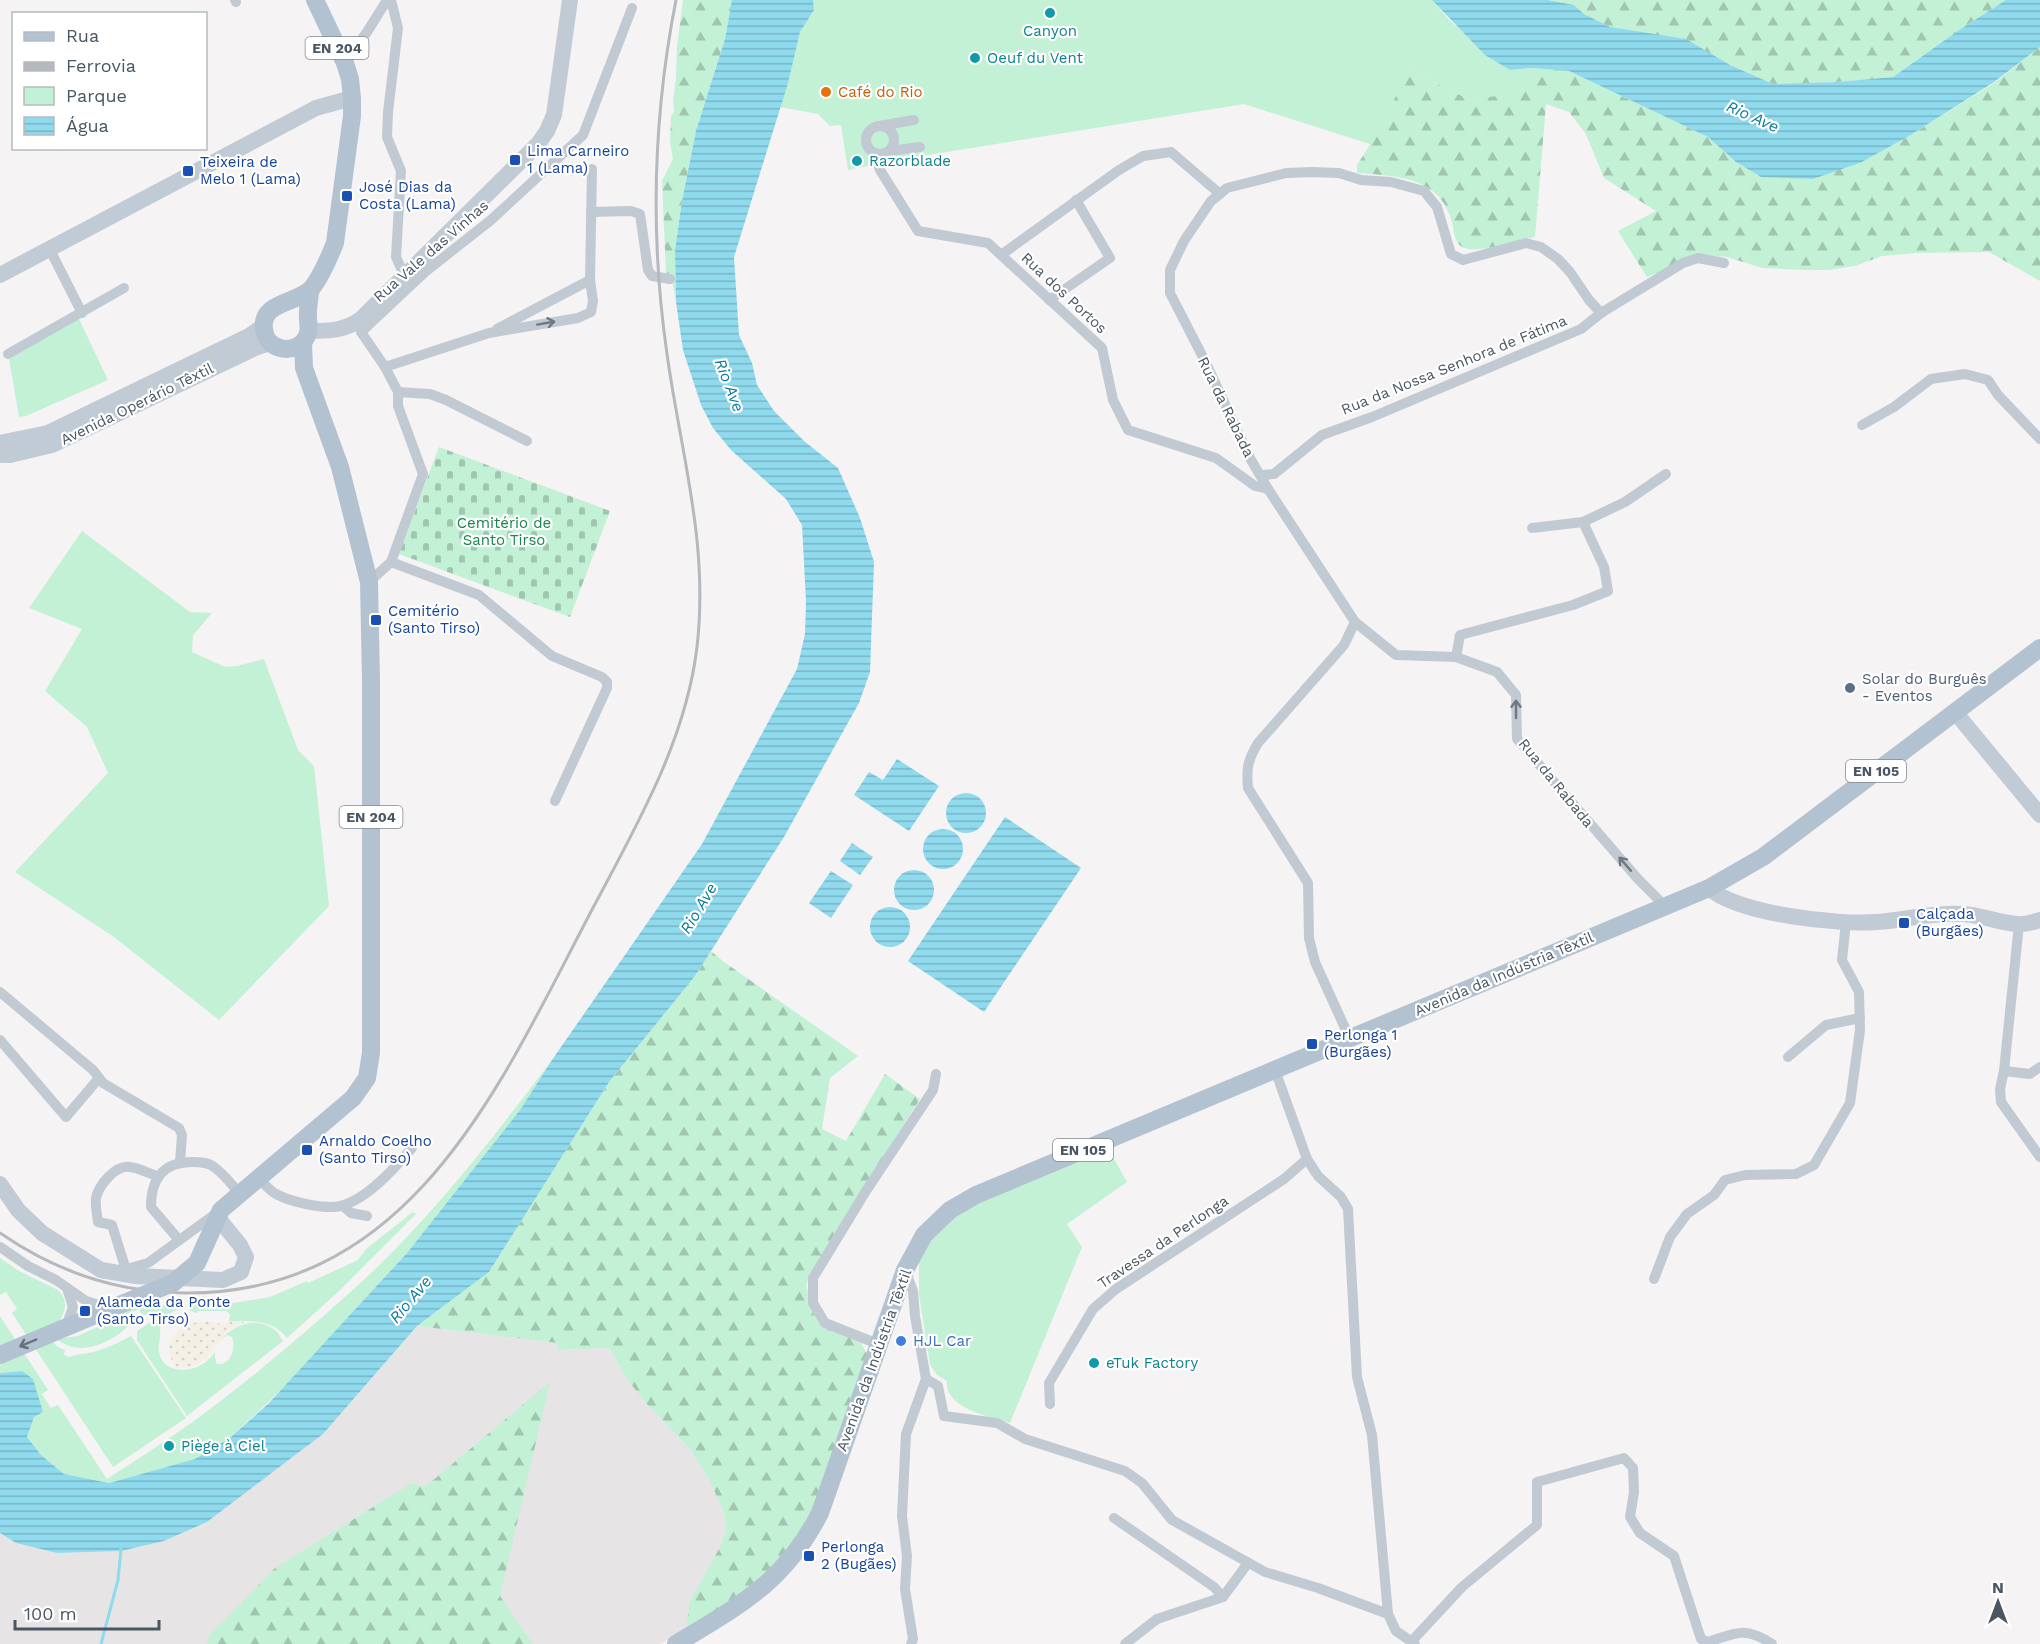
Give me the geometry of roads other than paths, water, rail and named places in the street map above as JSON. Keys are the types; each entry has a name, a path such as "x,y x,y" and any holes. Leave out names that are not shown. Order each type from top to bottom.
{"main road":[{"name":"EN 204","path":"290,335 310,290 329,259 335,243 352,116 350,79 345,63 315,0"},
{"name":"EN 204","path":"0,1355 173,1283 197,1263 219,1214 353,1098 367,1078 371,1053 369,582 340,466 304,368 290,335 264,319 273,308 287,304 310,290"},
{"path":"287,304 299,308 290,335"},
{"name":"Avenida da Indústria Têxtil","path":"675,1644 748,1600 786,1566 799,1551 820,1513 905,1270 924,1235 950,1210 976,1195 1709,888 1764,857 2040,648"}],"street":[{"path":"345,63 389,0"},
{"path":"389,0 398,28 387,136 401,171 396,257 404,275"},
{"path":"290,335 336,331 352,326 538,144 554,116 570,0"},
{"name":"Rua Vale das Vinhas","path":"385,367 361,332 425,273 490,220 583,135 632,8"},
{"path":"0,275 316,108 352,98"},
{"path":"914,120 875,127 868,134 866,141 870,150 883,153 920,147"},
{"path":"875,127 887,128 894,135 894,143 883,153"},
{"path":"1001,255 1119,170 1143,156 1171,152 1220,194"},
{"name":"Rua dos Portos","path":"883,153 880,170 918,231 988,243 1102,348 1113,400 1128,430 1216,458 1255,486 1268,489"},
{"path":"369,582 391,561 423,474 398,406 398,392 385,367 489,333 586,315 591,312 593,301 590,280 592,169"},
{"name":"Rua da Rabada","path":"1601,313 1570,272 1558,259 1541,247 1526,243 1463,260 1451,254 1437,207 1424,191 1391,182 1361,180 1340,173 1286,173 1227,188 1211,201 1184,242 1170,270 1170,293 1206,363 1250,458 1355,622 1396,655 1456,657 1497,672 1516,695 1517,739 1638,879 1665,906"},
{"path":"1048,300 1110,258 1076,200"},
{"path":"591,212 632,211 640,214 648,270 652,276 670,279"},
{"path":"49,248 82,313"},
{"name":"Rua da Nossa Senhora de Fátima","path":"1261,476 1274,474 1322,435 1372,417 1581,329 1601,313 1683,263 1698,258 1724,263"},
{"path":"489,333 590,280"},
{"path":"8,354 124,288"},
{"name":"Avenida Operário Têxtil","path":"0,443 48,433 249,336 290,335"},
{"name":"Avenida Operário Têxtil","path":"0,455 10,455 52,445 255,348 290,335"},
{"path":"1862,425 1894,407 1931,379 1965,374 1988,380 1998,395 2040,438"},
{"path":"398,392 430,394 438,397 527,441"},
{"path":"1532,528 1583,522 1625,502 1666,474"},
{"path":"1456,657 1460,635 1573,605 1608,591 1604,567 1583,522"},
{"path":"391,561 479,595 552,656 602,677 607,682 607,688 555,801"},
{"path":"1350,1039 1315,962 1310,938 1308,884 1248,788 1246,772 1249,759 1258,743 1344,645 1355,622"},
{"path":"1955,712 2040,815"},
{"path":"1709,888 1718,896 1772,913 1846,922 1877,922 1933,914 1965,914 2019,924 2040,920"},
{"path":"1654,1280 1670,1237 1688,1214 1714,1195 1725,1180 1745,1174 1796,1174 1814,1165 1851,1103 1860,1018 1859,992 1842,960 1846,922"},
{"path":"2019,924 2004,1071 2000,1089 2001,1102 2040,1156"},
{"path":"0,992 93,1070 104,1083 179,1128 182,1135 180,1162"},
{"path":"1788,1057 1826,1025 1860,1018"},
{"path":"0,1040 66,1117 99,1078"},
{"path":"2004,1071 2030,1074 2040,1067"},
{"path":"1275,1070 1307,1159 1318,1176 1341,1197 1348,1209 1357,1377 1372,1435 1388,1614 1396,1631 1413,1643 1462,1587 1537,1525 1537,1482 1624,1458 1633,1468 1634,1492 1630,1517 1640,1533 1674,1556 1701,1638 1708,1642 1742,1631 1764,1638 1772,1644"},
{"path":"878,1344 825,1323 813,1303 813,1278 866,1191 933,1090 936,1074"},
{"path":"258,1179 275,1193 294,1200 320,1206 343,1206 370,1189 412,1148"},
{"name":"Travessa da Perlonga","path":"1050,1404 1049,1383 1093,1309 1116,1289 1284,1179 1307,1159"},
{"path":"179,1240 151,1207 157,1176 166,1168 180,1162 202,1162 213,1166 240,1194"},
{"path":"118,1271 111,1225 98,1222 96,1196 105,1181 116,1170 123,1167 157,1176"},
{"path":"0,1184 18,1210 42,1233 101,1270 146,1270 223,1280 241,1272 246,1257 219,1214 179,1240 146,1270"},
{"path":"343,1206 351,1213 367,1216"},
{"path":"190,1232 203,1235 206,1243 219,1239 235,1239"},
{"path":"0,1247 27,1266 56,1280 86,1301 112,1308"},
{"path":"905,1270 913,1291 926,1379 906,1434 902,1516 907,1556 905,1589 913,1639 911,1644"},
{"path":"61,1329 73,1307 67,1287"},
{"path":"926,1379 938,1386 944,1416 997,1423 1025,1439 1125,1471 1142,1483 1172,1520 1248,1563 1265,1572 1318,1588 1388,1614"},
{"path":"1114,1518 1214,1587 1223,1597"},
{"path":"1125,1644 1157,1619 1223,1597 1248,1563"}],"water":[{"name":"Rio Ave","path":"732,0 813,0 814,10 800,32 788,83 734,257 739,335 752,363 757,385 774,411 804,441 838,468 860,518 874,562 870,672 859,703 784,837 695,976 609,1082 489,1272 417,1326 323,1434 207,1522 164,1541 121,1551 57,1553 16,1543 0,1533 0,1373 22,1371 33,1379 43,1412 34,1417 27,1437 41,1455 64,1474 109,1483 195,1459 231,1437 269,1403 407,1253 520,1110 552,1060 702,844 797,669 805,634 806,601 802,525 786,499 731,450 713,428 701,405 683,350 676,302 675,250 682,201 696,131 725,39"},
{"name":"Rio Ave","path":"1432,0 1548,0 1574,5 1584,14 1610,27 1686,39 1730,65 1773,84 1893,77 2006,0 2040,0 2040,47 1994,82 1909,136 1862,162 1813,179 1761,177 1736,162 1708,137 1569,71 1532,68 1510,70 1485,55"},
{"path":"897,759 939,786 909,831 854,795 869,772 883,780"},
{"path":"966,793 980,799 986,813 980,827 966,833 952,827 946,813 952,799"},
{"path":"1005,817 1081,868 984,1012 908,961"},
{"path":"943,829 957,835 963,849 957,863 943,869 929,863 923,849 929,835"},
{"path":"852,843 873,857 860,875 840,861"},
{"path":"914,870 922,871 928,876 933,882 933,898 928,904 922,909 914,910 906,909 900,904 895,898 894,890 895,882 900,876 906,871"},
{"path":"831,871 853,885 831,918 809,903"},
{"path":"890,907 898,908 904,913 909,919 909,935 904,941 898,946 890,947 882,946 876,941 871,935 870,927 871,919 876,913 882,908"}],"waterway":[{"path":"101,1644 118,1580 121,1549"}],"railway":[{"path":"0,1233 65,1269 112,1284 137,1289 187,1293 264,1284 329,1259 386,1221 435,1173 477,1116 515,1055 653,792 681,721 691,684 697,647 700,609 696,535 667,354 656,221 656,177 662,88 676,0"}],"place":[{"name":"Canyon","path":"1050,13"},
{"name":"Oeuf du Vent","path":"975,58"},
{"name":"Café do Rio","path":"826,92"},
{"name":"Lima Carneiro 1 (Lama)","path":"515,160"},
{"name":"Razorblade","path":"857,161"},
{"name":"Teixeira de Melo 1 (Lama)","path":"188,171"},
{"name":"José Dias da Costa (Lama)","path":"347,196"},
{"name":"Cemitério (Santo Tirso)","path":"376,620"},
{"name":"Solar do Burguês - Eventos","path":"1850,688"},
{"name":"Calçada (Burgães)","path":"1904,923"},
{"name":"Perlonga 1 (Burgães)","path":"1312,1044"},
{"name":"Arnaldo Coelho (Santo Tirso)","path":"307,1150"},
{"name":"Alameda da Ponte (Santo Tirso)","path":"85,1311"},
{"name":"HJL Car","path":"901,1341"},
{"name":"eTuk Factory","path":"1094,1363"},
{"name":"Piège à Ciel","path":"169,1446"},
{"name":"Perlonga 2 (Bugães)","path":"809,1556"}],"park label":[{"name":"Cemitério de Santo Tirso","path":"504,532"}]}
